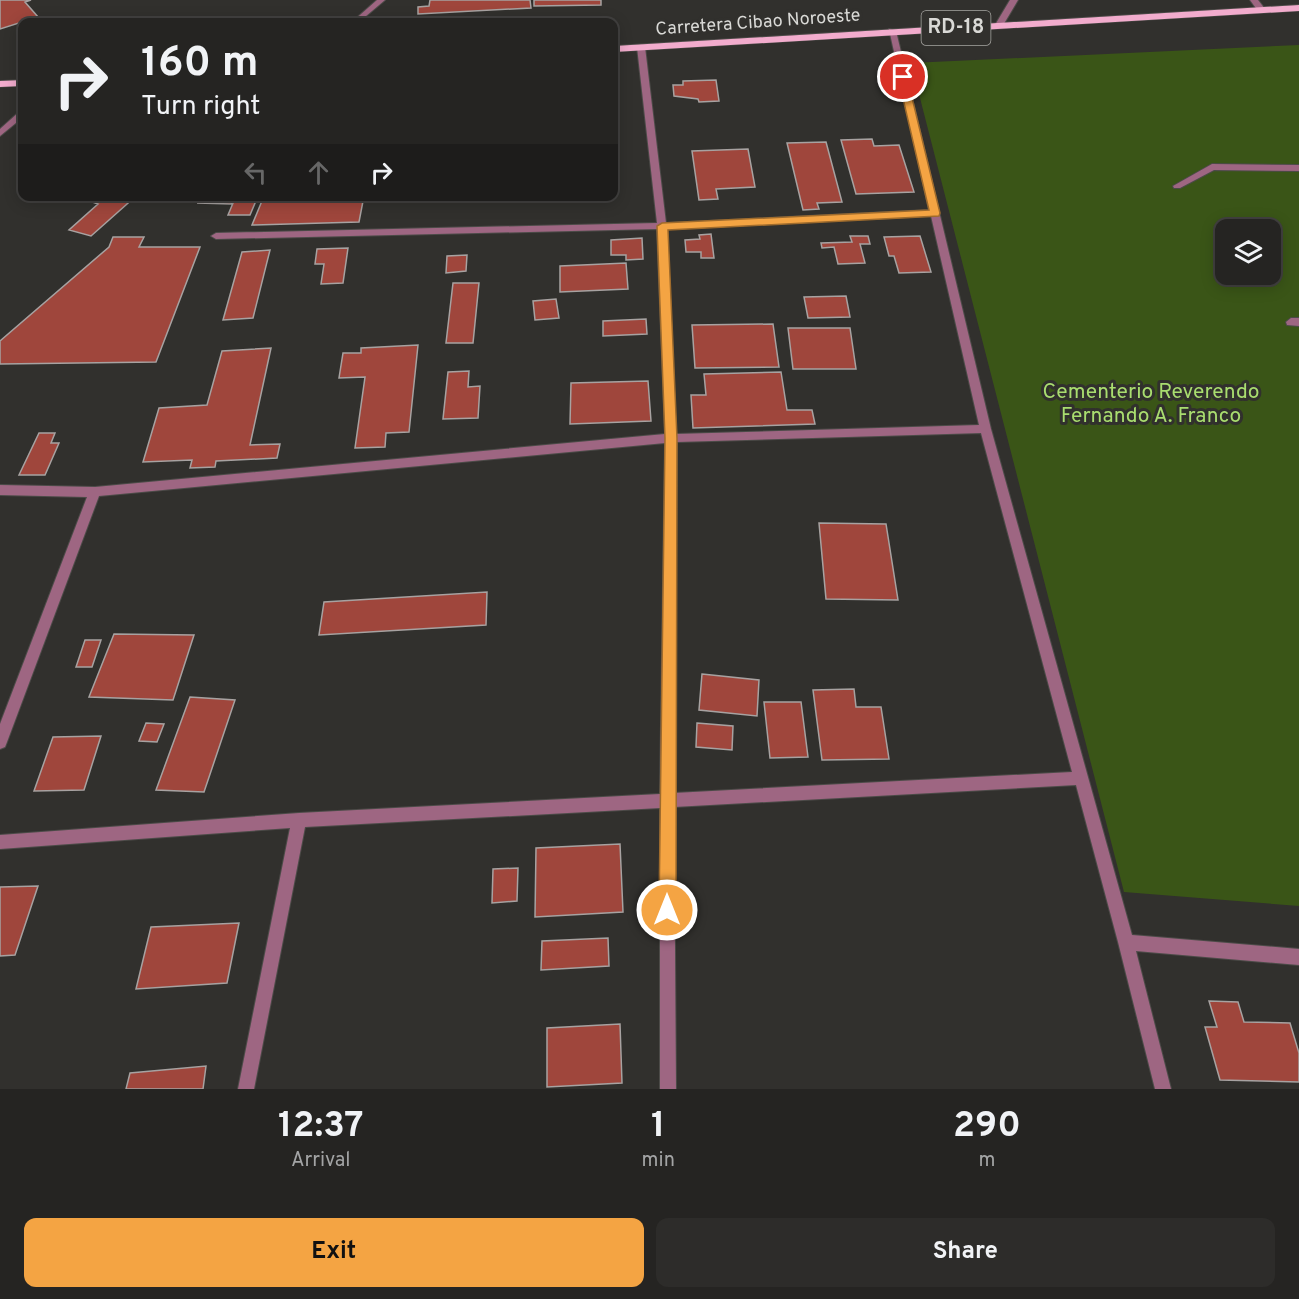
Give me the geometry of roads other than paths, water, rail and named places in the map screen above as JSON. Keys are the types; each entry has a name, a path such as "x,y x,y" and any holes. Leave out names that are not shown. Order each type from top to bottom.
{"main road":[{"name":"Carretera Cibao Noroeste","path":"618,49 999,24 1299,8"},
{"path":"0,84 18,83"}],"street":[{"path":"360,18 381,0"},
{"path":"999,24 1014,0"},
{"path":"1254,0 1261,9"},
{"path":"892,31 985,429 1126,942 1163,1089"},
{"path":"641,47 662,226 671,438 667,798 668,1089"},
{"path":"0,133 18,117"},
{"path":"1177,186 1212,167 1299,168"},
{"path":"216,236 662,226 935,213"},
{"path":"0,490 95,492 671,438 985,429"},
{"path":"0,742 95,492"},
{"path":"0,842 298,820 667,798 1081,778"},
{"path":"246,1089 298,820"},
{"path":"1126,942 1299,957"}],"park label":[{"name":"Cementerio Reverendo Fernando A. Franco","path":"1151,404"}]}
